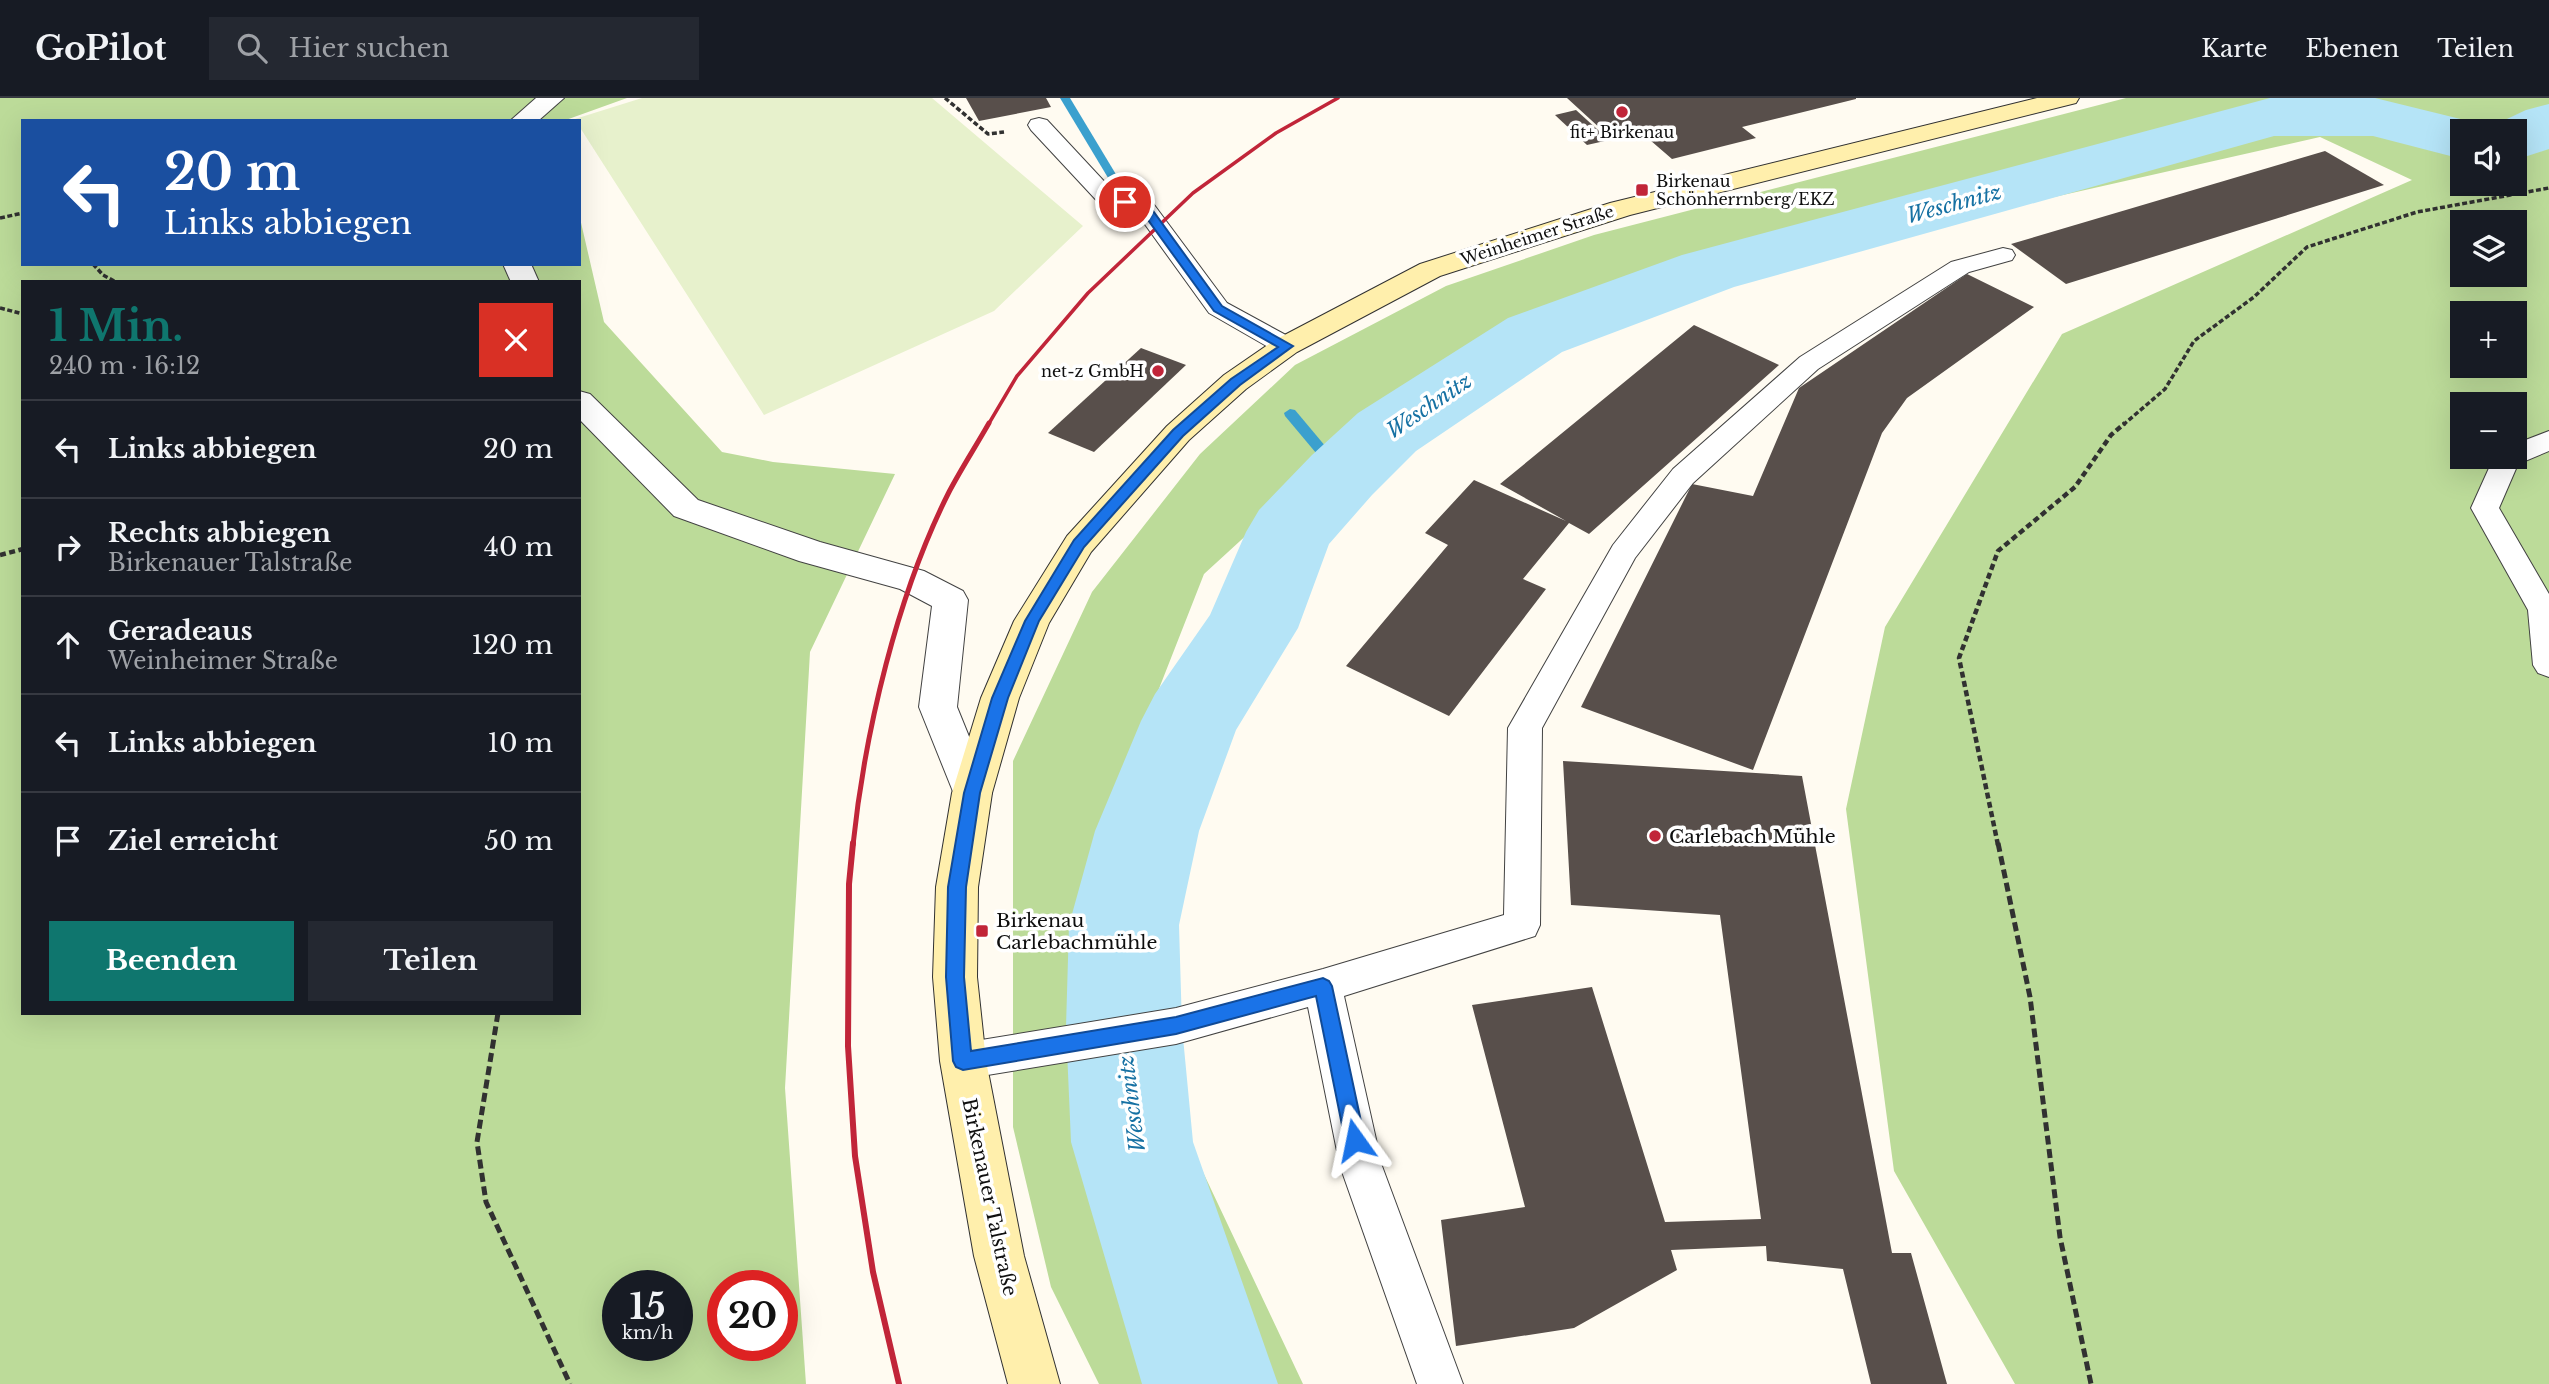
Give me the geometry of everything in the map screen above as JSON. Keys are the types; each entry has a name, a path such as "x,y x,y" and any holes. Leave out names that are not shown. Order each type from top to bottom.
{"main road":[{"name":"Weinheimer Straße","path":"1235,382 1286,346 1430,270 1578,221 2067,98"},
{"name":"Birkenauer Talstraße","path":"1034,1384 999,1256 963,1061 955,977 957,887 972,793 1000,698 1032,621 1079,544 1178,433 1235,382"}],"street":[{"path":"525,119 552,98"},
{"path":"581,403 686,508 811,552 912,580 950,600 938,707 972,793"}],"lane":[{"path":"1039,125 1107,198 1144,207 1218,308 1286,346"},
{"path":"963,1061 1176,1026 1323,986 1522,926 1525,728 1623,552 1683,476 1809,363 1959,267 2003,255"},
{"path":"2527,450 2549,440"},
{"path":"2502,469 2485,508 2543,610 2549,665"},
{"path":"1323,986 1361,1166 1440,1384"}],"path":[{"path":"945,98 988,134 1039,125"},
{"path":"2091,1384 2060,1237 2030,997 1959,658 1998,551 2076,486 2111,435 2165,389 2194,341 2254,298 2307,247 2417,212 2549,188"},
{"path":"0,218 21,213"},
{"path":"95,266 112,280"},
{"path":"0,308 21,313"},
{"path":"0,555 21,550"},
{"path":"498,1015 477,1142 486,1202 570,1384"}],"green space":[{"path":"0,98 627,98 569,119 21,119 21,266 581,266 581,223 604,322 722,452 773,462 895,474 810,652 785,1088 798,1270 707,1270 707,1361 798,1361 798,1271 806,1384 0,1384"},
{"path":"642,98 932,98 1083,226 994,311 764,415 581,129 581,119 575,119"},
{"path":"2126,98 2549,98 2549,1384 2015,1384 1894,1171 1846,809 1885,627 2062,334 2412,180 2320,137 1703,276 1499,357 1349,441 1204,574 1140,737 1142,950 1168,1098 1303,1384 1099,1384 1051,1287 1013,1127 1013,761 1092,592 1200,454 1295,365 1446,286 1594,235"}],"building":[{"path":"966,98 1046,98 1051,107 979,121"},
{"path":"1567,98 1856,99 1742,127 1756,138 1672,159 1643,134 1614,141"},
{"path":"1576,110 1609,140 1587,145 1555,115"},
{"path":"2325,151 2384,185 2066,284 2011,244"},
{"path":"1967,274 2034,307 1907,398 1882,433 1753,770 1581,707 1692,484 1753,496 1799,388"},
{"path":"1694,325 1779,365 1589,534 1569,523 1523,579 1546,589 1449,716 1346,666 1448,545 1425,533 1474,480 1566,521 1500,484"},
{"path":"1141,348 1186,365 1094,452 1048,433"},
{"path":"1563,761 1802,776 1892,1253 1911,1253 1947,1384 1871,1384 1843,1269 1767,1261 1766,1246 1671,1250 1677,1270 1574,1328 1456,1346 1441,1220 1525,1207 1472,1005 1592,987 1665,1222 1761,1219 1720,915 1571,905"}],"waterway":[{"path":"1065,98 1124,196"},
{"name":"Weschnitz","path":"1210,1384 1132,1142 1124,1027 1124,925 1147,831 1190,721 1251,628 1290,532 1342,475 1387,432 1535,335 1708,271 2272,117 2373,117 2450,136"},
{"name":"Weschnitz","path":"2527,134 2549,124"},
{"path":"1290,413 1342,475"}],"railway":[{"path":"988,425 1017,376 1088,293 1193,193 1276,133 1338,98"},
{"path":"853,845 858,801 875,710 899,619 930,532 954,483 989,423"},
{"path":"853,843 849,884 848,1046 855,1156 873,1272 899,1384"}],"place":[{"name":"fit+ Birkenau","path":"1622,112"},
{"name":"Birkenau Schönherrnberg/EKZ","path":"1642,190"},
{"name":"net-z GmbH","path":"1158,371"},
{"name":"Carlebach Mühle","path":"1655,836"},
{"name":"Birkenau Carlebachmühle","path":"982,931"}],"route":[{"path":"1125,202 1144,207 1218,308 1286,346 1235,382 1178,433 1079,544 1032,621 1000,698 972,793 957,887 955,977 963,1061 1176,1026 1323,986 1355,1140"}]}
